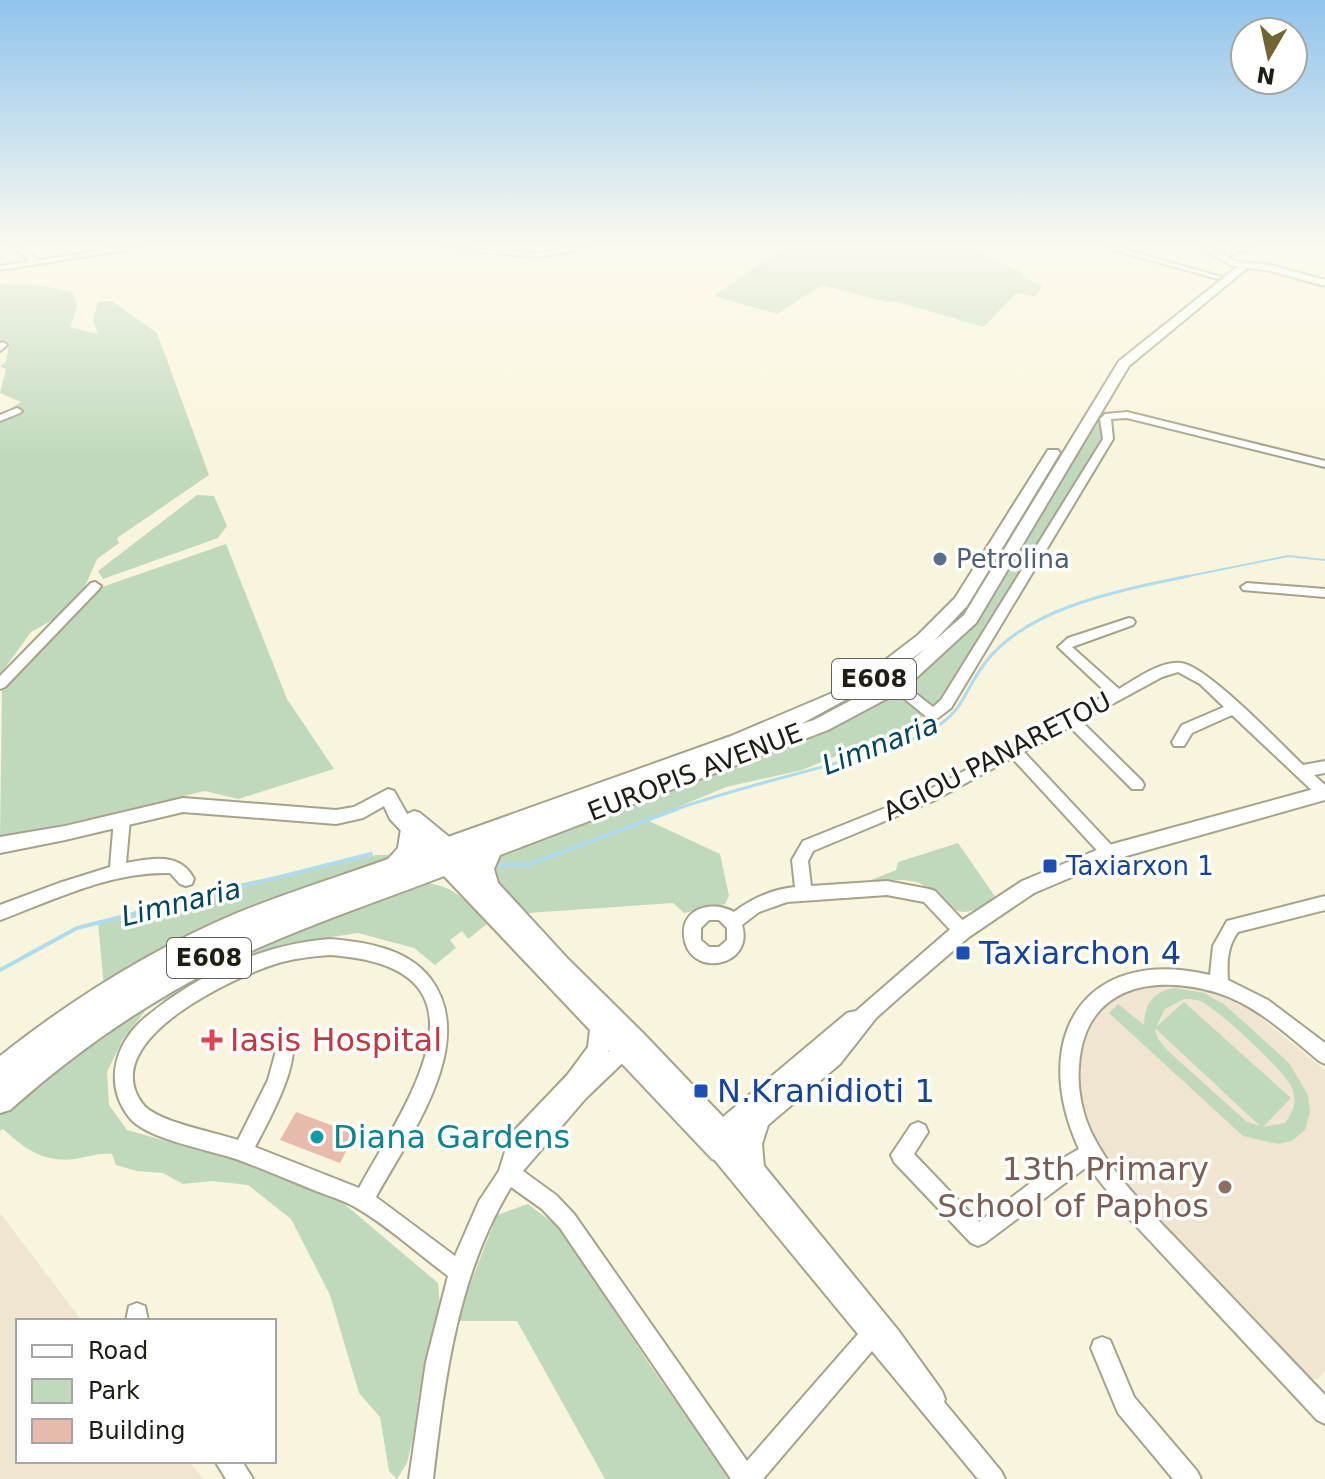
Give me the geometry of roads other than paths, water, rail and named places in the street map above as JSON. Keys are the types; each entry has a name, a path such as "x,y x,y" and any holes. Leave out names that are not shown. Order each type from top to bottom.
{"highway":[{"name":"EUROPIS AVENUE","path":"0,1100 124,1004 194,965 448,855 786,722 888,671 946,621 961,602 1081,407 1114,361 1165,317"},
{"name":"EUROPIS AVENUE","path":"0,1073 54,1028 120,985 182,949 245,921 389,869 491,849 821,725 896,685 948,640 983,601 1093,411 1124,364 1174,317"},
{"path":"389,869 406,856 411,840 410,828"},
{"path":"487,883 483,869 491,849"}],"main road":[{"path":"722,1141 843,1028 869,1011 962,931 1028,887 1109,853 1324,793"},
{"path":"388,796 448,855 601,1027 626,1041"},
{"path":"0,845 194,805 305,817 336,817 357,813 388,796"},
{"path":"388,796 393,811 410,828 487,883 626,1041 722,1141"},
{"path":"722,1141 833,1057 869,1011"},
{"path":"574,1081 598,1051 601,1027"},
{"path":"753,1167 752,1140 760,1115"}],"street":[{"path":"0,418 17,411"},
{"path":"896,685 933,714 946,704 1108,439 1105,419 1108,416 1127,415 1325,464"},
{"path":"0,684 95,586"},
{"path":"1247,587 1325,593"},
{"path":"1117,695 1064,647 1129,622"},
{"name":"AGIOU PANARETOU","path":"804,892 800,860 808,846 928,797 1157,674 1177,667 1185,668 1235,708"},
{"path":"1179,742 1187,729 1235,708 1324,793"},
{"path":"1072,720 1137,785"},
{"path":"1013,750 1109,853"},
{"path":"1301,771 1325,767"},
{"path":"117,873 122,819"},
{"path":"0,913 117,873 167,866 182,872 186,879"},
{"path":"733,922 754,906 804,892 887,888 929,896 962,931"},
{"path":"1219,984 1219,950 1233,926 1325,903"},
{"path":"363,1200 435,1065 440,1040 440,1015 434,995 423,978 397,960 357,950 329,947 277,955 197,991 167,1009 139,1036 131,1050 124,1075 126,1096 134,1109 148,1120 243,1151 363,1200 461,1273"},
{"path":"1321,1044 1271,1011 1219,984 1180,975 1131,979 1104,992 1084,1010 1071,1042 1067,1073 1075,1116 1091,1153 1132,1207 1324,1408"},
{"path":"508,1173 517,1142 574,1081 626,1041"},
{"path":"421,1479 433,1378 461,1273 482,1219 508,1173 626,1041"},
{"path":"243,1151 277,1082 285,1046"},
{"path":"918,1132 901,1155 978,1236 1091,1153"},
{"path":"722,1141 753,1167 877,1330 915,1388 993,1479"},
{"path":"722,1141 877,1330"},
{"path":"508,1173 549,1202 567,1221 746,1479 877,1330"},
{"path":"1102,1348 1126,1405 1189,1479"},
{"path":"229,1463 241,1479"}],"waterway":[{"name":"Limnaria","path":"1179,578 1288,556 1325,560"},
{"name":"Limnaria","path":"675,810 918,737 950,717 985,663 1003,643 1026,627 1078,603 1189,576"},
{"name":"Limnaria","path":"493,865 528,865 675,810"},
{"name":"Limnaria","path":"671,811 675,810"},
{"name":"Limnaria","path":"0,970 77,928 371,854"}],"place":[{"name":"Petrolina","path":"940,559"},
{"name":"Taxiarxon 1","path":"1050,866"},
{"name":"Taxiarchon 4","path":"963,953"},
{"name":"Iasis Hospital","path":"212,1040"},
{"name":"N.Kranidioti 1","path":"701,1091"},
{"name":"Diana Gardens","path":"317,1137"},
{"name":"13th Primary School of Paphos","path":"1225,1187"}]}
